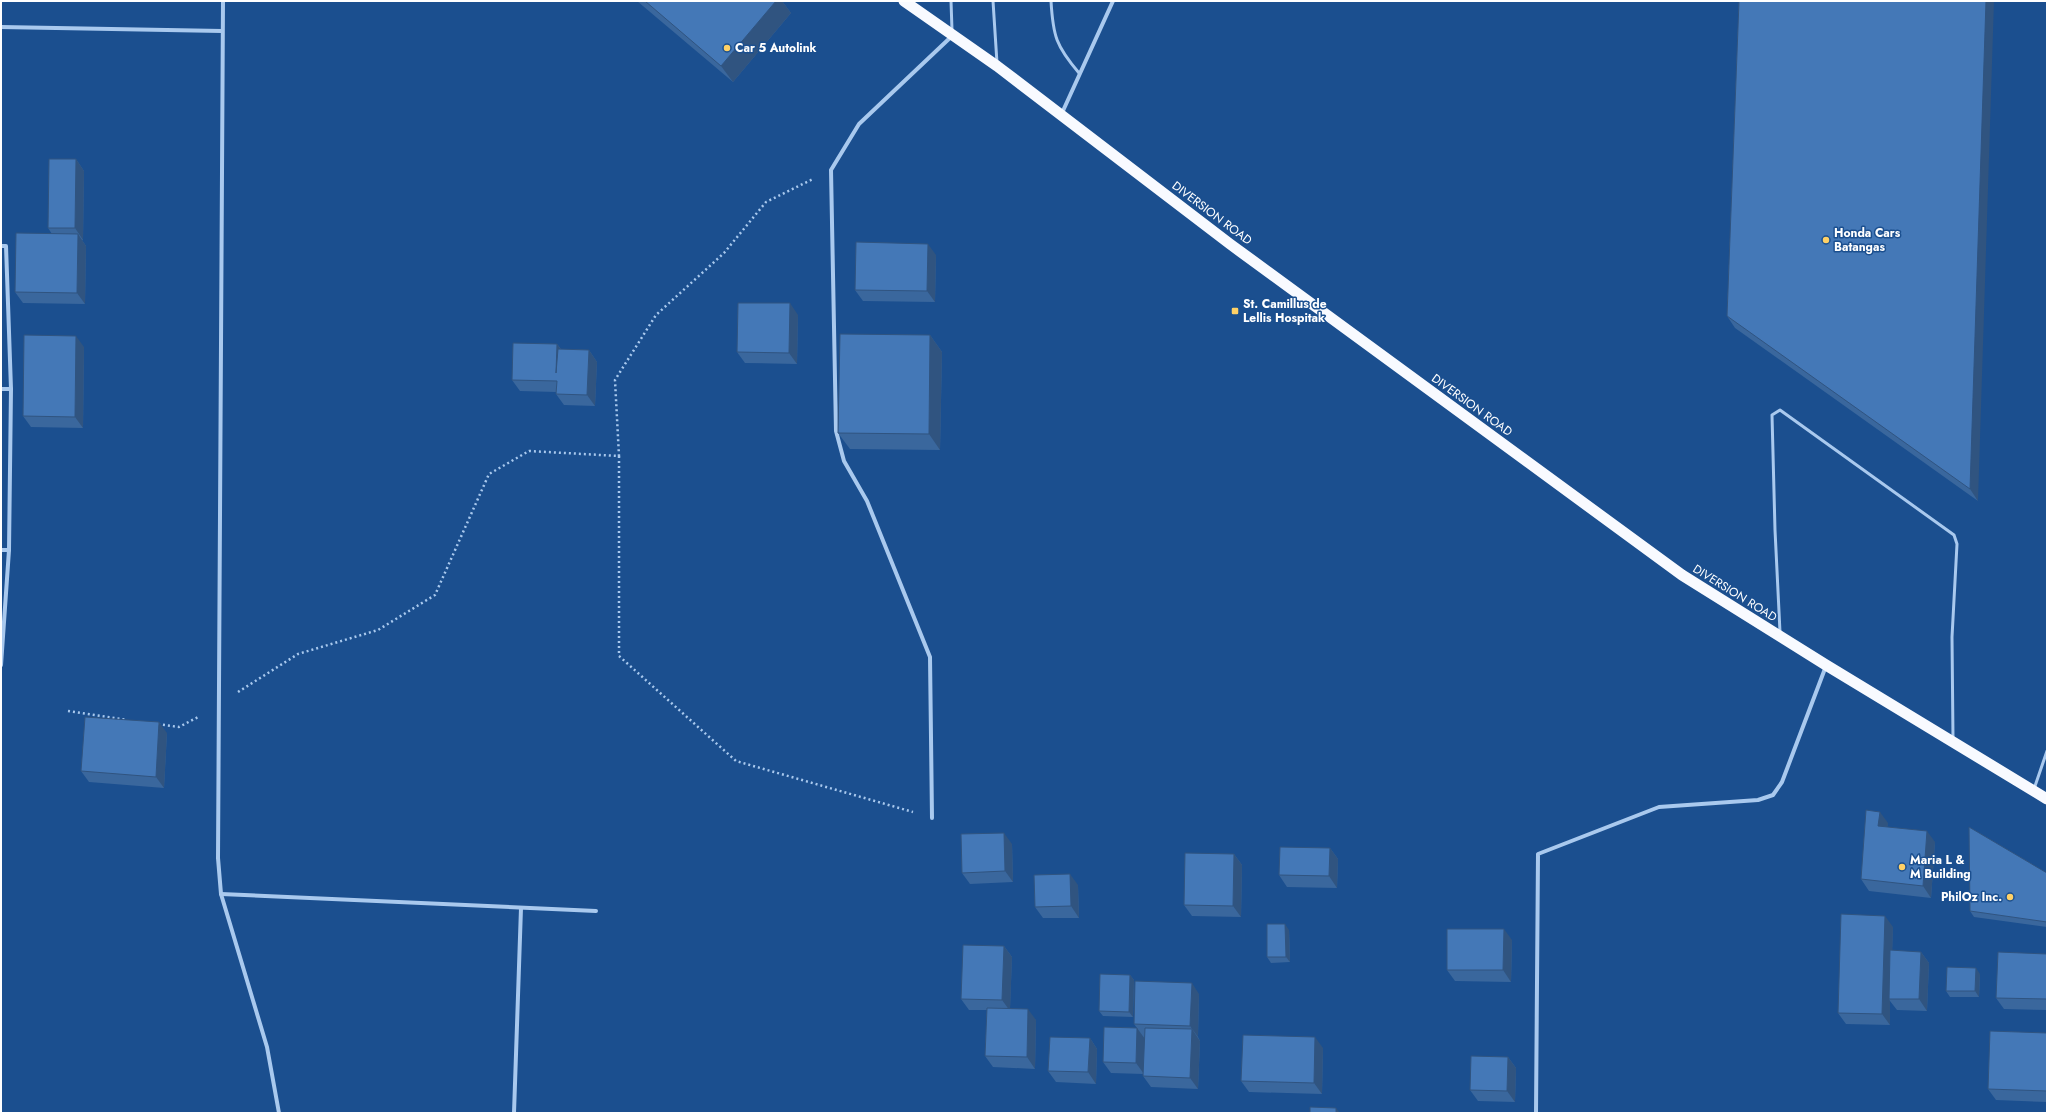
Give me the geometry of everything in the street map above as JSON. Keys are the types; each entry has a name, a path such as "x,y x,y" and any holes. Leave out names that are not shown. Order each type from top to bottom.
{"highway":[{"name":"DIVERSION ROAD","path":"904,1 997,66 1062,114 1230,244 1676,570 1826,665 2047,799"}],"street":[{"path":"223,1 218,858 221,894 267,1047 279,1113"},
{"path":"1062,114 1079,73 1113,1"},
{"path":"1,27 222,31"},
{"path":"932,818 930,657 867,501 844,461 836,431 831,170 859,124 952,36"},
{"path":"1,665 9,550 11,388 3,246"},
{"path":"1,389 11,388"},
{"path":"1,550 9,550"},
{"path":"1536,1113 1538,854 1659,807 1758,800 1773,795 1782,782 1826,665"},
{"path":"221,894 596,911"},
{"path":"514,1113 521,908"}],"lane":[{"path":"951,1 952,36"},
{"path":"993,1 997,66"},
{"path":"1051,1 1056,40 1063,54 1079,73"},
{"path":"1780,636 1772,415 1780,410 1954,535 1957,544 1952,637 1952,741"},
{"path":"2034,791 2047,751"}],"path":[{"path":"831,170 766,202 724,253 656,315 615,380 619,456 619,656 736,761 932,818"},
{"path":"156,724 178,728 218,705 298,654 378,630 435,594 489,474 529,451 619,456"},
{"path":"68,711 134,721"}],"building":[{"name":"Car 5 Autolink","path":"645,1 776,1 721,66"},
{"path":"1739,1 1986,1 1970,489 1727,316"},
{"path":"49,159 76,159 75,228 48,228"},
{"path":"16,233 78,234 77,293 15,292"},
{"path":"856,242 928,244 927,291 855,290"},
{"path":"738,303 790,303 789,353 737,352"},
{"path":"840,334 930,335 929,434 838,433"},
{"path":"24,335 76,336 75,417 23,416"},
{"path":"513,343 557,344 556,373 558,349 589,350 587,395 556,394 557,381 512,380"},
{"path":"85,717 159,722 156,777 81,771"},
{"name":"Maria L & M Building","path":"1866,810 1880,812 1878,826 1927,831 1923,886 1861,879"},
{"name":"PhilOz Inc.","path":"1969,827 2047,873 2047,922 1970,911"},
{"path":"1004,833 1005,871 962,873 961,834"},
{"path":"1280,847 1330,848 1329,876 1279,875"},
{"path":"1185,853 1234,854 1233,906 1184,905"},
{"path":"1070,874 1071,906 1035,907 1034,875"},
{"path":"1841,914 1885,916 1882,1014 1838,1013"},
{"path":"1267,924 1285,924 1286,957 1267,957"},
{"path":"1447,929 1504,929 1503,970 1447,970"},
{"path":"963,945 1004,946 1002,1000 961,999"},
{"path":"1890,950 1921,952 1919,999 1889,999"},
{"path":"1998,952 2047,954 2047,999 1996,998"},
{"path":"1947,967 1976,968 1975,991 1946,991"},
{"path":"1100,974 1130,975 1129,1012 1099,1011"},
{"path":"1135,981 1192,983 1190,1026 1134,1024"},
{"path":"987,1008 1028,1009 1027,1057 985,1056"},
{"path":"1104,1027 1137,1028 1136,1063 1103,1062"},
{"path":"1145,1028 1192,1029 1190,1078 1143,1076"},
{"path":"1990,1031 2047,1033 2047,1091 1988,1089"},
{"path":"1243,1035 1315,1037 1314,1083 1241,1081"},
{"path":"1050,1037 1090,1038 1088,1072 1048,1071"},
{"path":"1471,1056 1508,1057 1507,1091 1470,1090"},
{"path":"1310,1107 1336,1108 1336,1113 1310,1113"}],"place":[{"name":"Car 5 Autolink","path":"727,48"},
{"name":"Honda Cars Batangas","path":"1826,240"},
{"name":"St. Camillus de Lellis Hospitak","path":"1235,311"},
{"name":"Maria L & M Building","path":"1902,867"},
{"name":"PhilOz Inc.","path":"2010,897"}]}
